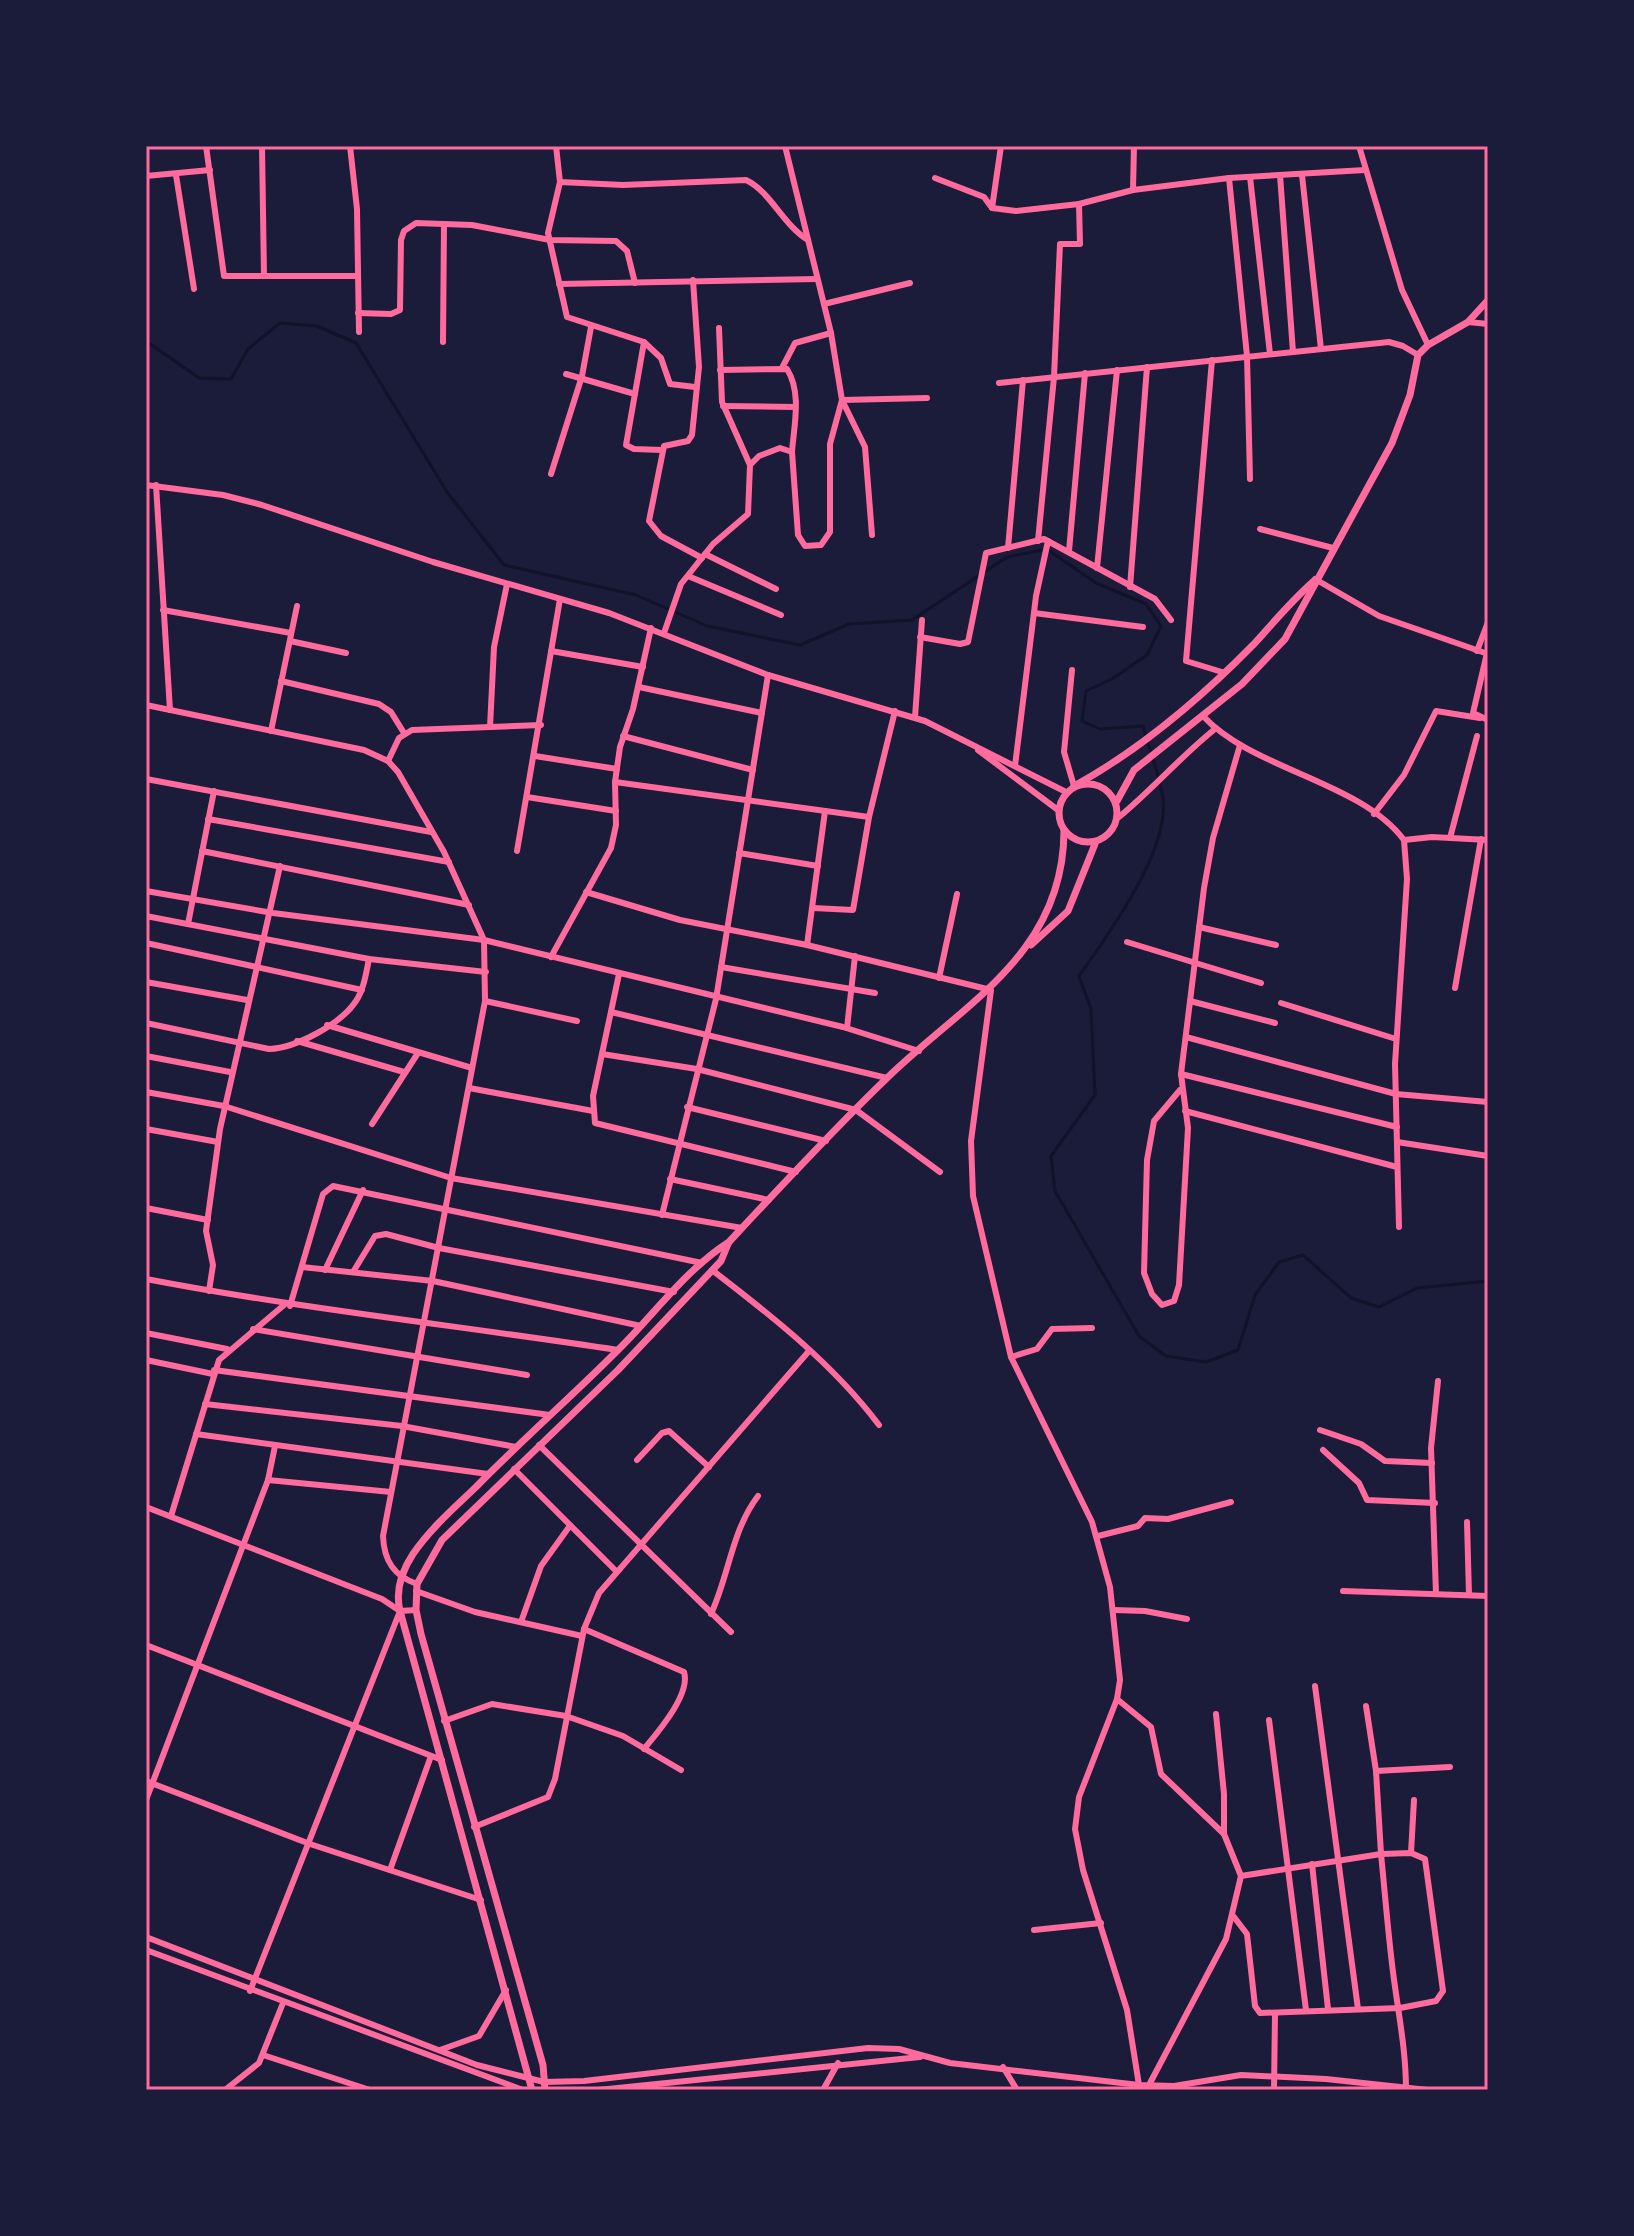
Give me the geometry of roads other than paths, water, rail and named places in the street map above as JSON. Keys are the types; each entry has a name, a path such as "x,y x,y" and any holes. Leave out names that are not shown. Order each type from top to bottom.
{"street":[{"path":"206,146 224,276 358,276"},
{"path":"262,146 264,276"},
{"path":"350,146 357,209 359,332"},
{"path":"556,146 560,182 549,219 550,240 567,317 644,342 661,358 670,384 695,387"},
{"path":"785,146 831,333 842,400 865,447 872,535"},
{"path":"992,208 1001,146"},
{"path":"1133,190 1134,146"},
{"path":"1359,146 1412,316 1428,345"},
{"path":"146,176 210,170"},
{"path":"935,178 984,197 992,208 1016,211 1079,204 1133,190 1229,178 1365,170"},
{"path":"176,175 194,289"},
{"path":"1280,175 1293,352"},
{"path":"1302,175 1321,349"},
{"path":"1250,177 1270,354"},
{"path":"1229,178 1247,356 1250,479"},
{"path":"560,182 623,185 746,180 755,186 795,232 808,240"},
{"path":"1038,541 1054,377 1060,244 1080,244 1079,204"},
{"path":"358,313 391,314 400,310 404,231 416,223 486,227 550,240 575,238 620,243 627,251 635,283"},
{"path":"443,342 444,224"},
{"path":"559,284 817,279"},
{"path":"693,280 699,367 690,439 668,443 662,450 649,521 661,536 776,589"},
{"path":"824,304 910,283"},
{"path":"1119,817 1117,801 1134,770 1242,684 1285,639 1305,608 1315,579 1392,443 1410,395 1418,355 1428,345 1468,322 1488,300"},
{"path":"1468,322 1488,324"},
{"path":"551,474 582,376 591,327"},
{"path":"664,633 681,584 703,556 748,514 750,465 723,406 719,328"},
{"path":"782,368 795,343 831,333"},
{"path":"644,342 626,445 634,449 662,450"},
{"path":"999,383 1389,342 1418,355"},
{"path":"1212,360 1186,661 1222,672"},
{"path":"1130,587 1147,367"},
{"path":"720,370 782,368"},
{"path":"782,368 793,381 792,452 798,535 805,546 813,548 821,545 830,532 830,444 842,400"},
{"path":"1097,568 1117,370"},
{"path":"1069,551 1085,373"},
{"path":"566,374 582,376 635,394"},
{"path":"1008,548 1023,380"},
{"path":"842,400 927,398"},
{"path":"723,406 795,407"},
{"path":"750,465 759,456 780,448 792,452"},
{"path":"146,485 223,495 262,505 651,628 768,675 915,717 1066,792"},
{"path":"156,485 170,710"},
{"path":"1260,529 1333,548"},
{"path":"920,637 960,644 968,642 986,553 1038,541 1048,541 1069,551 1155,599 1171,620"},
{"path":"1015,766 1034,613 1048,541"},
{"path":"688,576 781,615"},
{"path":"1058,810 1066,792 1122,760 1222,672 1315,579"},
{"path":"1315,579 1379,616 1487,654 1473,707 1475,715 1480,718"},
{"path":"490,727 494,647 507,584"},
{"path":"517,851 541,725 560,599"},
{"path":"271,731 297,606"},
{"path":"163,610 291,633"},
{"path":"1034,613 1143,627"},
{"path":"915,717 922,620"},
{"path":"1477,651 1488,622"},
{"path":"551,957 611,848 616,811 615,782 623,736 639,687 651,628"},
{"path":"290,641 346,653"},
{"path":"551,651 643,667"},
{"path":"1072,670 1064,752 1074,786"},
{"path":"662,1215 716,999 768,675"},
{"path":"281,681 379,704 391,712 404,733"},
{"path":"639,687 762,713"},
{"path":"146,705 364,750 388,761 416,798 449,862 484,940 485,1001 433,1281 402,1426 384,1548 392,1567 401,1578 475,1612 583,1633 684,1672 681,1692 644,1749"},
{"path":"813,908 853,910 869,817 895,711"},
{"path":"1374,814 1404,775 1436,711 1488,720"},
{"path":"1203,716 1215,729 1240,745 1315,779 1374,814 1404,840 1484,839 1455,988"},
{"path":"388,761 404,733 424,728 541,725"},
{"path":"532,2090 400,1611 397,1599 401,1578 425,1540 488,1474 618,1350 702,1263 729,1242 887,1078 991,990 1026,948 1068,911 1095,844 1179,757 1215,729"},
{"path":"623,736 753,770"},
{"path":"1450,838 1477,736"},
{"path":"964,739 1058,810 1064,830 1058,886 1026,948"},
{"path":"1180,1090 1154,1121 1147,1160 1144,1273 1152,1294 1162,1305 1174,1301 1179,1285 1188,1128 1180,1090 1199,927 1213,838 1240,745"},
{"path":"535,756 617,769"},
{"path":"146,779 431,832"},
{"path":"615,782 747,803 869,817"},
{"path":"1074,786 1090,785 1117,801"},
{"path":"188,924 214,791"},
{"path":"527,797 616,811"},
{"path":"807,945 825,811"},
{"path":"208,819 449,862"},
{"path":"1064,830 1095,844"},
{"path":"1399,1227 1396,1039 1407,879 1404,840"},
{"path":"202,851 469,905"},
{"path":"739,853 818,866"},
{"path":"209,1291 213,1265 206,1239 224,1106 280,866"},
{"path":"146,891 268,913 484,940 716,999 847,1028 919,1051"},
{"path":"586,892 670,918 807,945 991,990"},
{"path":"939,978 957,894"},
{"path":"146,916 369,959 486,972"},
{"path":"1199,927 1276,945"},
{"path":"1127,942 1261,983"},
{"path":"146,943 362,990"},
{"path":"847,1028 855,956"},
{"path":"146,1023 269,1049 297,1041 327,1025 351,1007 362,990 369,959"},
{"path":"721,967 875,993"},
{"path":"619,974 593,1111 598,1126 796,1172"},
{"path":"146,982 247,1000"},
{"path":"991,990 970,1166 973,1196 1011,1357 1098,1536 1114,1610 1120,1659 1117,1699 1076,1814 1083,1870 1127,2010 1139,2085"},
{"path":"485,1001 577,1021"},
{"path":"1190,1001 1275,1023"},
{"path":"1281,1003 1396,1039"},
{"path":"611,1012 887,1078"},
{"path":"327,1025 472,1068"},
{"path":"1186,1037 1396,1094 1488,1102"},
{"path":"297,1041 404,1072"},
{"path":"372,1124 418,1053"},
{"path":"602,1054 697,1069 856,1110 940,1172"},
{"path":"146,1056 230,1072"},
{"path":"1181,1074 1397,1127"},
{"path":"469,1088 593,1111"},
{"path":"146,1092 224,1106 451,1178 742,1228"},
{"path":"687,1107 826,1141"},
{"path":"1185,1111 1397,1167"},
{"path":"146,1129 218,1142"},
{"path":"1397,1142 1488,1156"},
{"path":"670,1179 769,1200"},
{"path":"171,1516 214,1372 227,1349 287,1306 327,1188 341,1185 445,1212 702,1263"},
{"path":"325,1270 363,1190"},
{"path":"146,1208 208,1220"},
{"path":"353,1272 369,1242 381,1234 439,1248 674,1292"},
{"path":"545,2086 444,1721 416,1610 417,1587 442,1540 618,1370 712,1270 729,1242"},
{"path":"302,1267 433,1281 641,1326"},
{"path":"712,1270 775,1319 855,1394 879,1425"},
{"path":"146,1279 287,1306 425,1320 618,1350"},
{"path":"1011,1357 1037,1349 1052,1329 1092,1328"},
{"path":"253,1329 527,1375"},
{"path":"146,1333 227,1349"},
{"path":"474,1827 548,1797 555,1779 583,1633 599,1593 809,1351"},
{"path":"146,1360 214,1372 550,1415"},
{"path":"1436,1594 1432,1463 1438,1381"},
{"path":"205,1404 402,1426 516,1447"},
{"path":"1320,1430 1361,1444 1385,1461 1432,1463"},
{"path":"637,1460 662,1433 669,1431 709,1467"},
{"path":"196,1434 488,1474"},
{"path":"539,1445 731,1632"},
{"path":"146,1800 149,1782 199,1666 268,1480 275,1446"},
{"path":"1323,1450 1359,1483 1367,1500 1435,1503"},
{"path":"514,1469 616,1571"},
{"path":"268,1480 391,1492"},
{"path":"711,1614 724,1585 742,1519 758,1496"},
{"path":"1098,1536 1136,1527 1145,1518 1168,1519 1231,1502"},
{"path":"146,1507 382,1599 400,1611 416,1610"},
{"path":"1467,1522 1469,1595"},
{"path":"521,1622 541,1566 569,1527"},
{"path":"1343,1591 1488,1596"},
{"path":"1114,1610 1145,1611 1187,1619"},
{"path":"250,1991 400,1611"},
{"path":"146,1645 442,1760"},
{"path":"1315,1686 1358,2009"},
{"path":"1117,1699 1151,1727 1158,1766 1166,1781 1224,1834"},
{"path":"444,1721 492,1704 566,1716 614,1732 681,1770"},
{"path":"1366,1706 1376,1771 1381,1854 1400,2008 1406,2089"},
{"path":"1149,2085 1219,1952 1234,1917 1241,1876 1224,1834 1224,1794 1216,1714"},
{"path":"1269,1720 1306,2010"},
{"path":"390,1870 431,1756"},
{"path":"1376,1771 1450,1767"},
{"path":"149,1782 310,1844 481,1900"},
{"path":"1411,1853 1414,1800"},
{"path":"1234,1917 1247,1934 1256,2009 1264,2014 1400,2008 1436,2001 1443,1991 1428,1866 1421,1856 1411,1853 1381,1854 1241,1876"},
{"path":"1312,1864 1328,2009"},
{"path":"1034,1930 1101,1923"},
{"path":"146,1937 477,2065 545,2086 847,2050 899,2049 950,2063 1139,2085 1174,2086 1241,2075 1428,2090"},
{"path":"146,1950 523,2090"},
{"path":"440,2050 479,2036 506,1990"},
{"path":"225,2090 248,2074 263,2055 283,2003"},
{"path":"1274,2090 1275,2013"},
{"path":"847,2050 848,2062"},
{"path":"263,2055 370,2090"},
{"path":"598,2090 838,2063 924,2057"},
{"path":"823,2090 838,2063"},
{"path":"1003,2067 1017,2090"},
{"path":"1349,2090 1350,2082"}],"waterway":[{"path":"146,341 199,378 231,379 248,349 280,323 317,326 356,343 447,492 504,565 636,595 707,626 800,645 849,624 912,620 1007,557 1047,549 1096,583 1146,604 1161,626 1147,655 1112,679 1086,691 1082,721 1100,729 1143,726 1163,798 1163,819 1157,842 1134,891 1079,976 1091,1009 1095,1095 1051,1156 1055,1191 1139,1336 1166,1356 1206,1362 1238,1350 1255,1295 1279,1262 1303,1255 1351,1298 1379,1307 1417,1288 1488,1281"}]}
